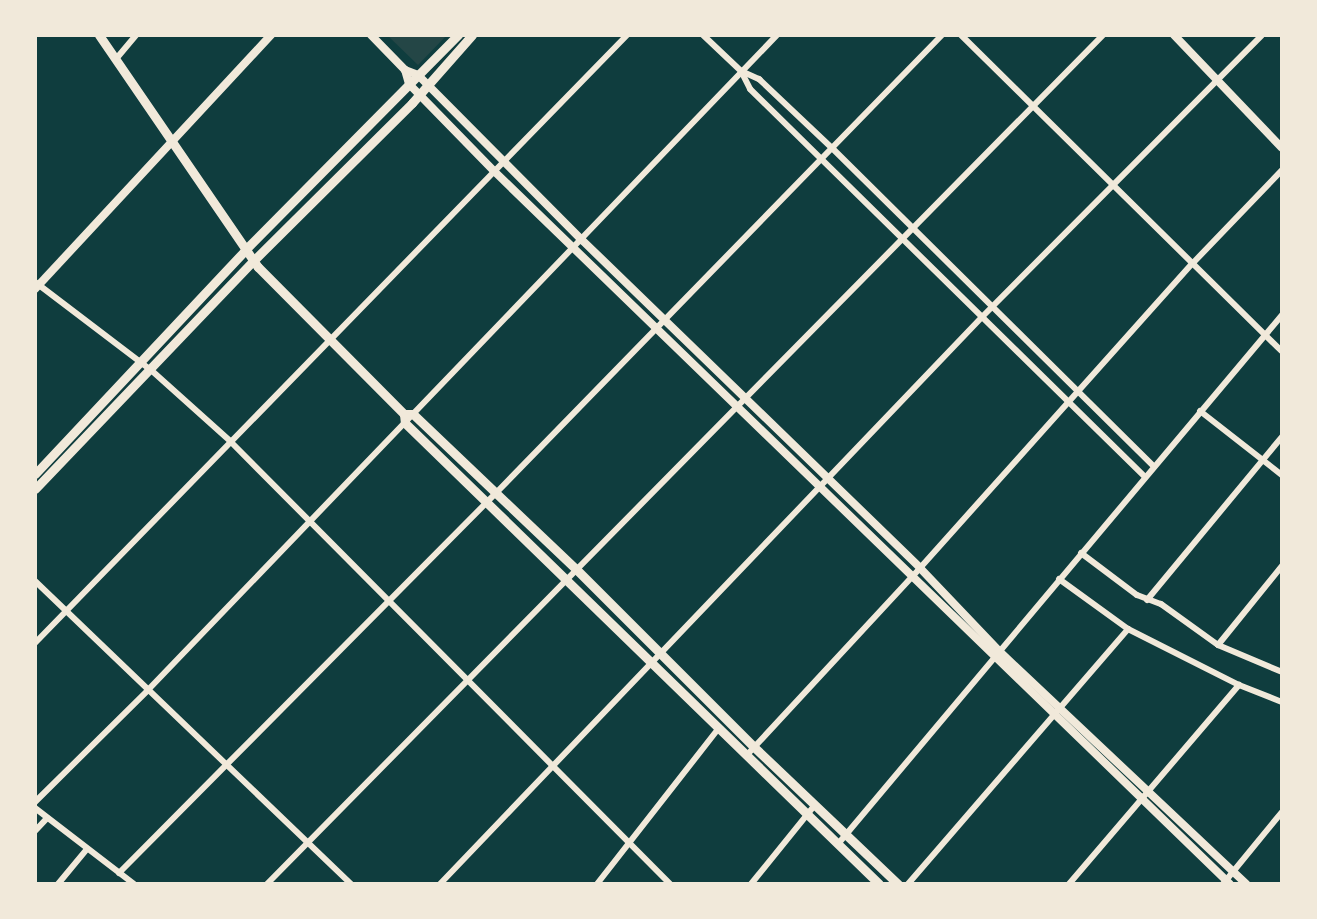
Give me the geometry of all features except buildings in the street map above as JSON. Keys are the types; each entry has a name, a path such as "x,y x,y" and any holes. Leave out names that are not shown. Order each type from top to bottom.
{"main road":[{"path":"99,35 253,261 566,581 879,884"},
{"path":"35,474 246,250 458,35"},
{"path":"35,489 253,261 419,94 472,35"},
{"path":"407,417 577,569 754,747 898,884"}],"street":[{"path":"116,59 135,35"},
{"path":"271,35 36,285 151,370 230,441 670,884"},
{"path":"370,35 405,70 418,75 582,240 920,568 996,654 1055,715 1246,884"},
{"path":"35,643 627,35"},
{"path":"703,35 741,71 759,79 832,148 1153,466"},
{"path":"35,802 147,691 308,519 582,240 776,35"},
{"path":"119,873 495,494 942,35"},
{"path":"961,35 1282,351"},
{"path":"267,884 1103,35"},
{"path":"1174,35 1282,148"},
{"path":"440,884 992,306 1262,35"},
{"path":"405,70 409,84 495,172 912,576 996,654 1061,707 1226,883 1282,812"},
{"path":"741,71 750,89 1145,477"},
{"path":"746,756 920,568 1192,264 1282,170"},
{"path":"838,844 1282,315"},
{"path":"1200,411 1282,475"},
{"path":"1146,600 1282,437"},
{"path":"1081,553 1146,600 1161,604 1218,645 1282,672"},
{"path":"1218,645 1282,566"},
{"path":"1059,579 1128,629 1239,685 1282,702"},
{"path":"35,581 351,884"},
{"path":"908,884 1128,629"},
{"path":"1069,884 1239,685"},
{"path":"597,884 718,729"},
{"path":"751,884 815,806"},
{"path":"35,808 134,884"},
{"path":"35,831 47,818"},
{"path":"58,884 87,849"}],"shaded area":[{"path":"387,35 447,35 418,65"}]}
